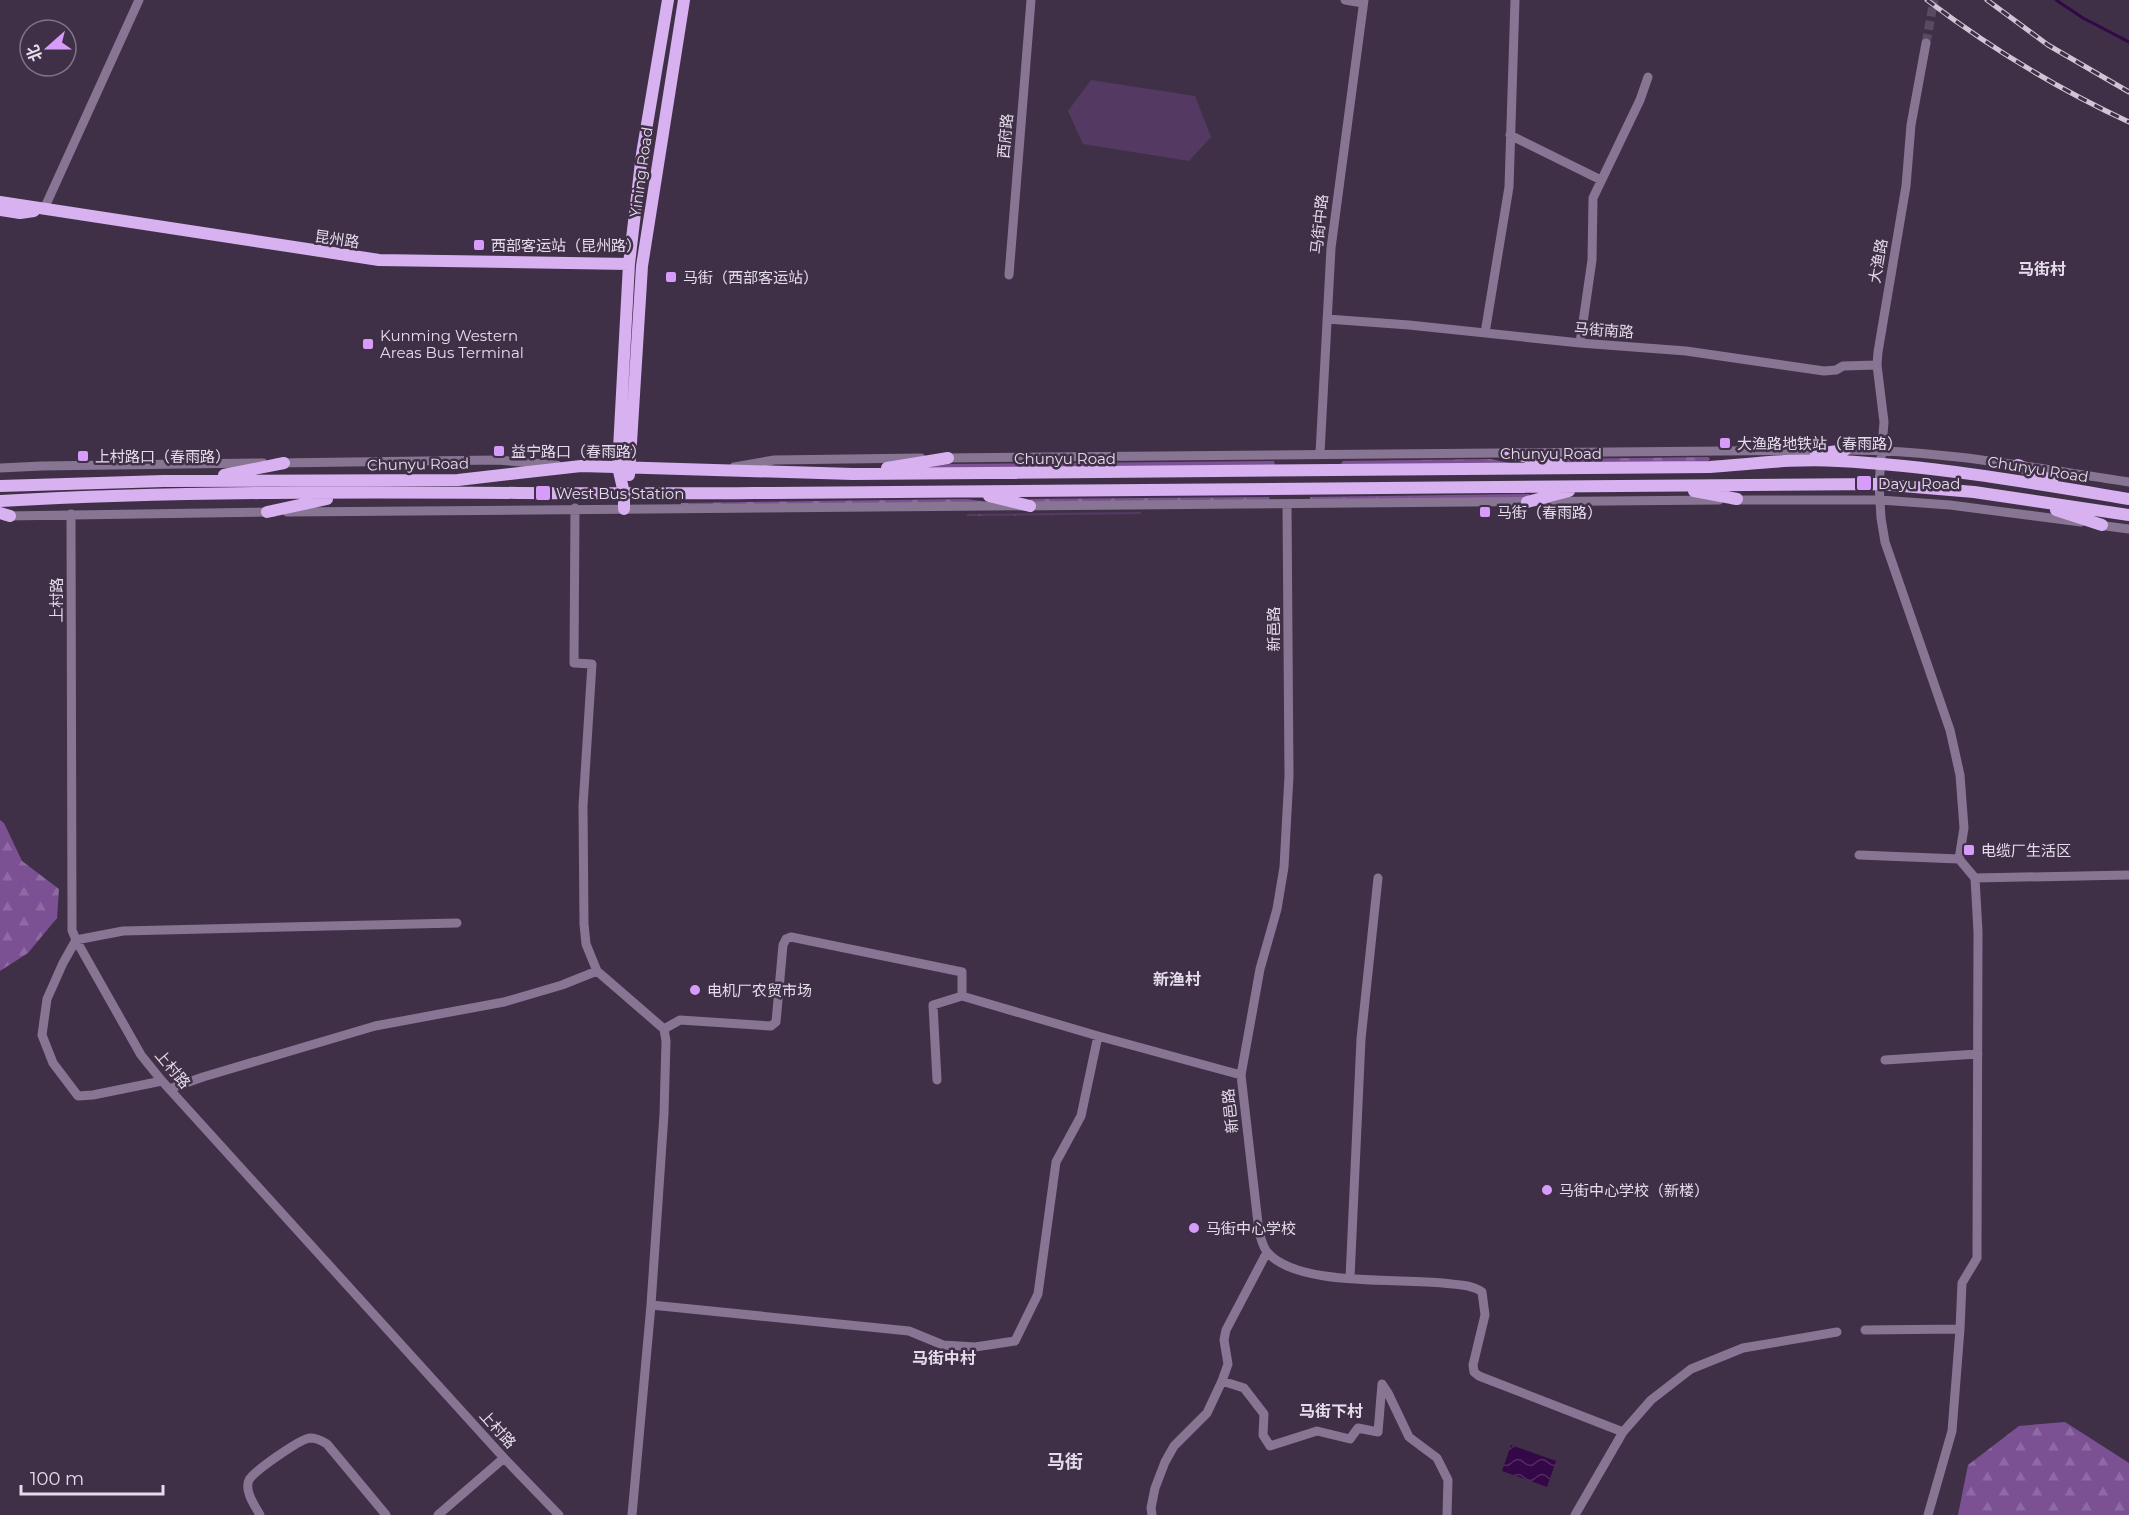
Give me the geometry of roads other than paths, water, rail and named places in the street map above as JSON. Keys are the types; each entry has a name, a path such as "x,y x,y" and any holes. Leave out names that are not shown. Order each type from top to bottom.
{"main road":[{"name":"Yining Road","path":"624,509 624,494 618,467 629,264 642,154 668,0"},
{"name":"Yining Road","path":"624,494 631,468 642,266 684,0"},
{"name":"昆州路","path":"0,202 379,260 629,264"},
{"name":"昆州路","path":"0,210 20,213 44,209"},
{"path":"1769,462 1845,450"},
{"path":"1510,453 1581,468"},
{"path":"853,474 948,458"},
{"name":"Chunyu Road","path":"0,486 198,481 458,480 581,466 853,474 1710,467 1837,460 2035,482 2129,499"},
{"path":"198,481 284,463"},
{"path":"2018,465 2070,489"},
{"name":"Chunyu Road","path":"0,501 164,495 361,492 624,494 1880,484 1974,492 2129,515"},
{"path":"1666,485 1737,500"},
{"path":"1527,502 1586,486"},
{"path":"973,491 1030,507"},
{"path":"267,512 361,492"},
{"path":"2023,499 2102,525"}],"street":[{"path":"44,209 139,0"},
{"name":"西府路","path":"1010,275 1031,0"},
{"path":"1345,0 1363,2"},
{"path":"1485,333 1509,187 1515,0"},
{"name":"马街中路","path":"1320,453 1331,248 1363,2"},
{"name":"大渔路","path":"1926,43 1911,125 1906,186 1877,365 1884,422 1880,464 1880,500 1885,542 1950,730 1960,775 1964,828 1959,859"},
{"path":"1580,343 1592,260 1593,198 1640,100 1648,77"},
{"path":"1510,135 1602,180"},
{"name":"马街南路","path":"1327,319 1686,351 1824,371 1836,370 1843,366 1877,365"},
{"path":"720,469 774,460 1320,453 1845,450 1881,451 2018,465 2129,482"},
{"path":"0,468 497,460 581,466"},
{"path":"4,515 575,508 1880,500 1950,505 2129,529"},
{"name":"新邑路","path":"1267,1252 1259,1232 1241,1075 1260,969 1277,909 1284,867 1289,776 1287,504"},
{"path":"575,508 574,663 592,664 583,806 586,944 597,971 664,1029 666,1041 664,1114 651,1305 632,1515"},
{"name":"上村路","path":"71,514 72,930 76,940 141,1055 162,1081 558,1515"},
{"path":"1859,855 1959,859 1975,878 1978,932 1977,1258 1962,1283 1952,1431 1929,1515"},
{"path":"1975,878 2129,875"},
{"path":"1350,1278 1362,1040 1378,878"},
{"path":"162,1081 78,1096 53,1063 42,1035 47,999 76,940 123,931 457,923"},
{"path":"664,1029 680,1020 771,1026 776,1022 783,945 786,939 791,937 962,972 962,996"},
{"path":"169,1089 375,1026 504,1002 562,985 597,971"},
{"path":"937,1080 933,1005 962,996 1241,1075"},
{"path":"651,1305 909,1331 944,1345 975,1347 1015,1341 1038,1294 1056,1162 1081,1116 1098,1036"},
{"path":"1885,1060 1978,1054"},
{"path":"1152,1515 1155,1488 1165,1462 1174,1446 1207,1413 1222,1380 1228,1364 1224,1340 1226,1330 1267,1252 1279,1262 1313,1274 1424,1281 1475,1287 1482,1292 1485,1315 1473,1365 1474,1372 1479,1376 1623,1432"},
{"path":"1865,1330 1960,1329"},
{"path":"1575,1515 1623,1432 1651,1400 1691,1369 1743,1348 1837,1332"},
{"path":"1222,1380 1244,1388 1264,1413 1263,1435 1270,1446 1317,1431 1350,1439 1358,1428 1378,1432 1382,1384 1409,1437 1437,1458 1448,1480 1447,1515"},
{"path":"260,1515 248,1488 250,1479 275,1459 308,1438 319,1439 327,1444 386,1515"},
{"path":"438,1515 504,1458"}],"water":[{"path":"1511,1445 1556,1461 1547,1487 1502,1471"}],"waterway":[{"path":"2056,0 2083,18 2129,42"}],"tunnel":[{"path":"1926,43 1934,0"}],"railway":[{"path":"1927,0 2025,66 2076,96 2129,122"},
{"path":"1987,0 2048,45 2129,92"}],"place":[{"name":"西部客运站（昆州路）","path":"479,245"},
{"name":"马街（西部客运站）","path":"671,277"},
{"name":"Kunming Western Areas Bus Terminal","path":"368,344"},
{"name":"大渔路地铁站（春雨路）","path":"1725,443"},
{"name":"益宁路口（春雨路）","path":"499,451"},
{"name":"上村路口（春雨路）","path":"83,456"},
{"name":"Dayu Road","path":"1864,483"},
{"name":"West Bus Station","path":"543,493"},
{"name":"马街（春雨路）","path":"1485,512"},
{"name":"电缆厂生活区","path":"1969,850"},
{"name":"电机厂农贸市场","path":"695,990"},
{"name":"马街中心学校（新楼）","path":"1547,1190"},
{"name":"马街中心学校","path":"1194,1228"}],"district":[{"name":"马街村","path":"2042,269"},
{"name":"新渔村","path":"1177,979"},
{"name":"马街中村","path":"944,1358"},
{"name":"马街下村","path":"1331,1411"},
{"name":"马街","path":"1065,1462"}]}
